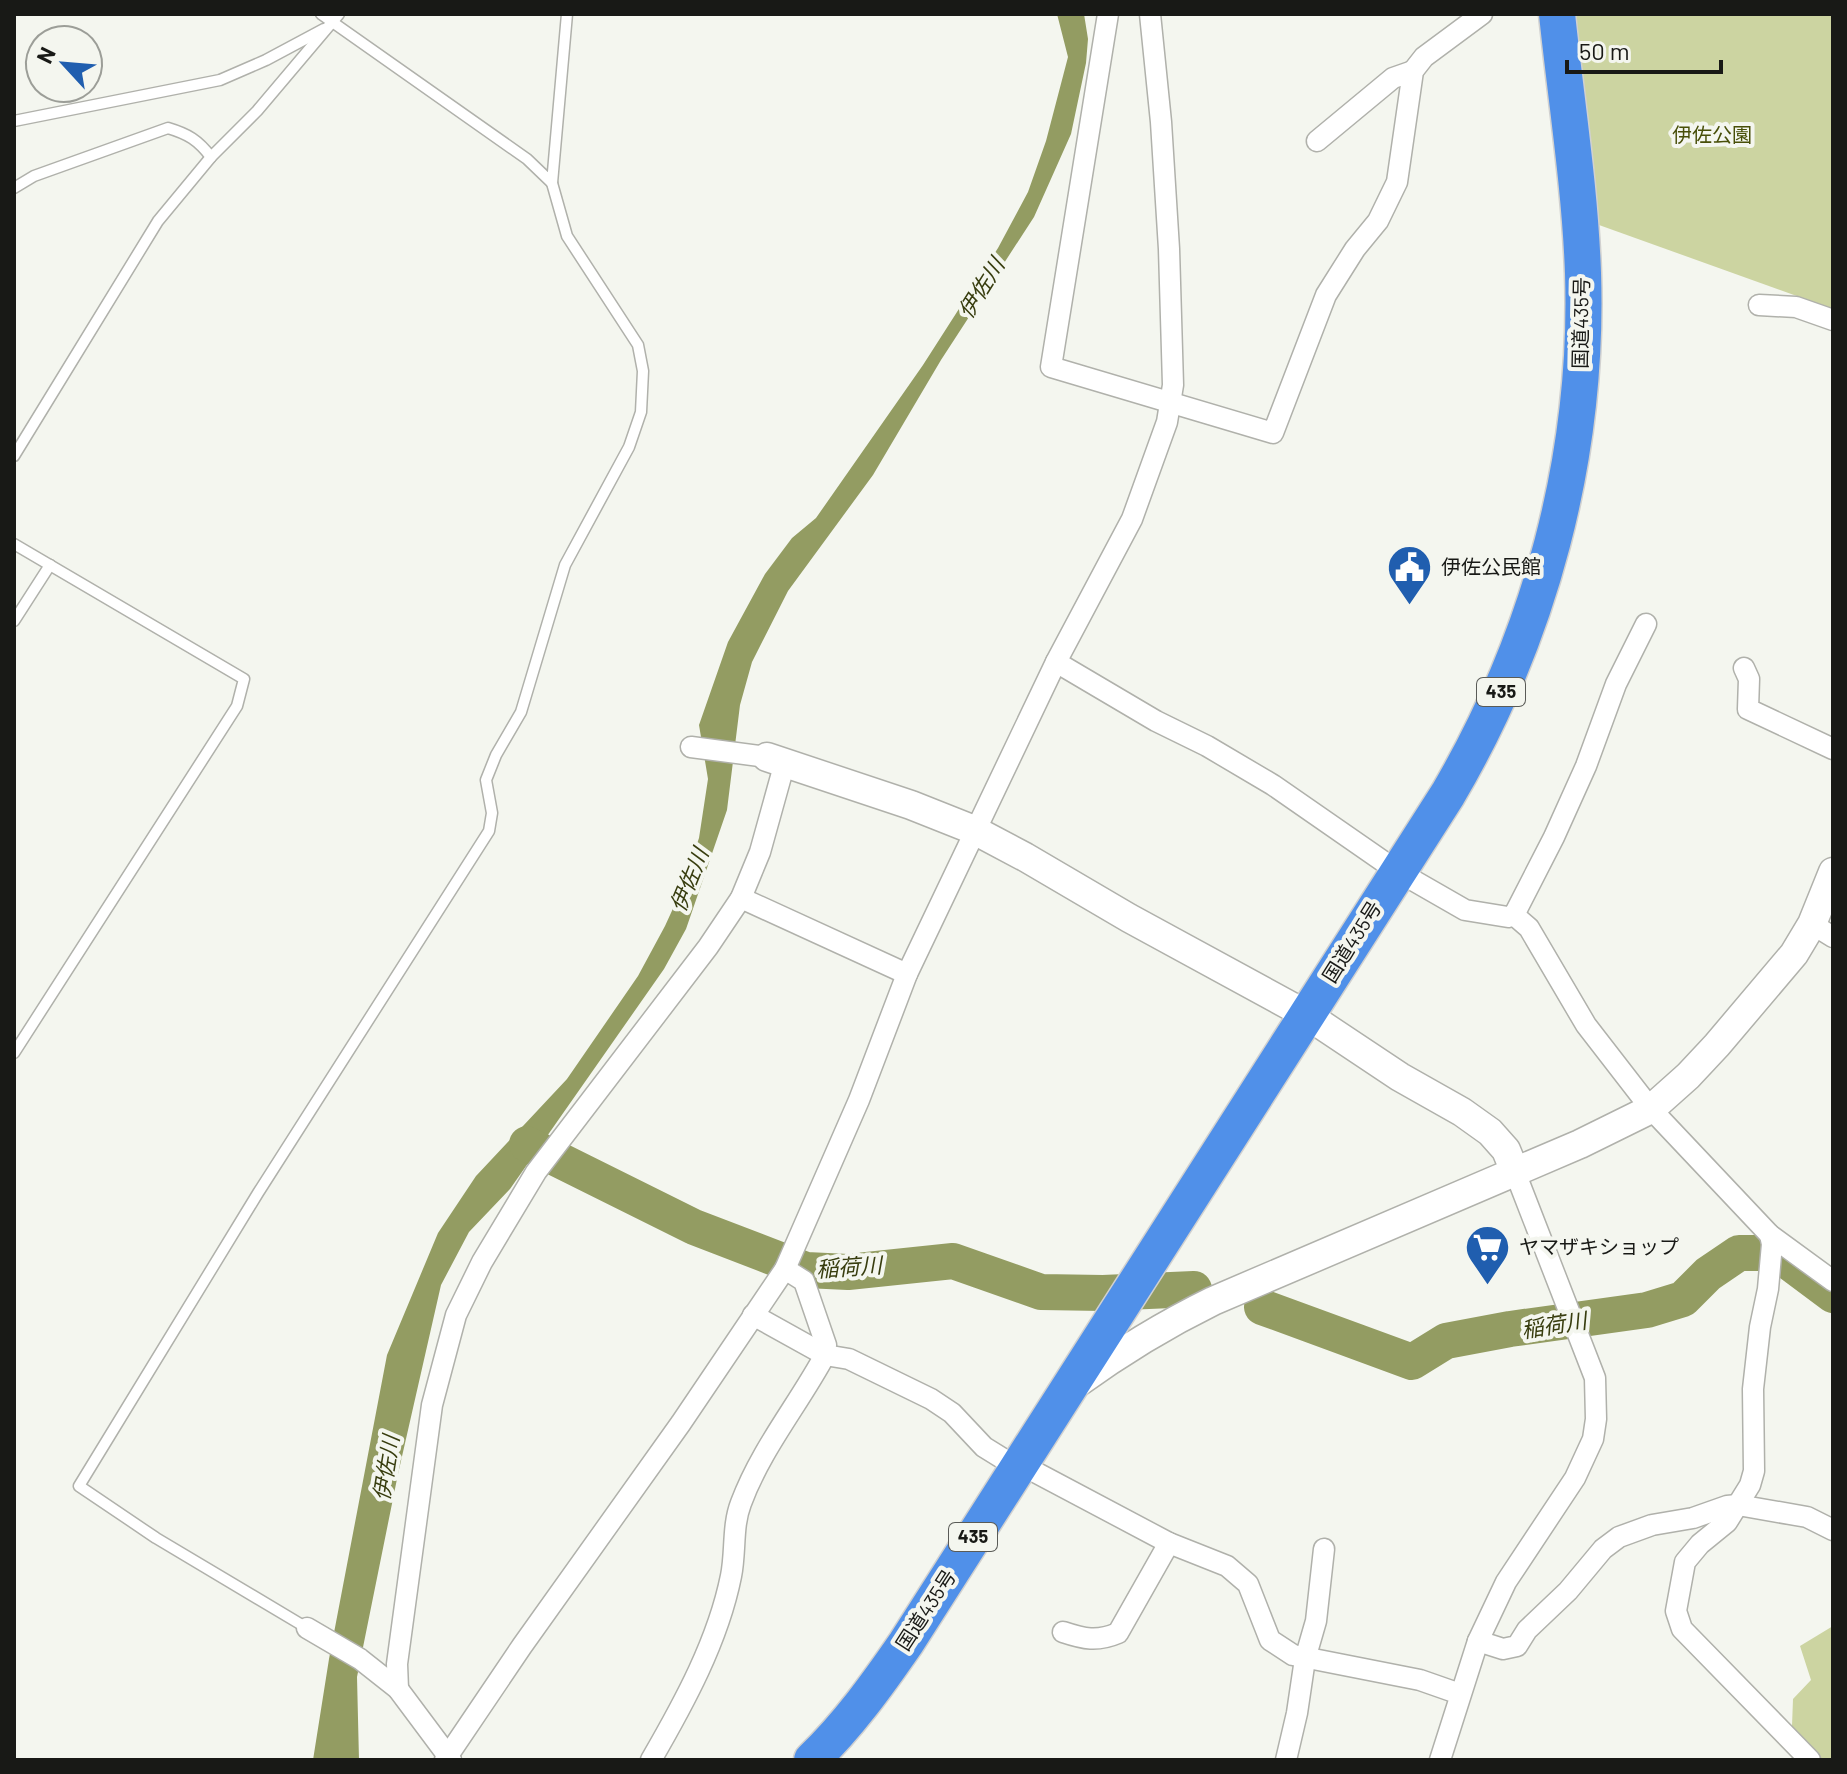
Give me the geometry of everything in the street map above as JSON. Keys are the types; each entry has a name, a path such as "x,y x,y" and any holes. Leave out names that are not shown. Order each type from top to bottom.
{"highway":[{"name":"国道435号","path":"812,1760 864,1704 1020,1464 1478,743 1502,690 1523,639 1560,515 1571,456 1582,348 1583,271 1557,14"}],"street":[{"path":"1108,14 1051,367 1273,433 1326,295 1355,249 1378,221 1397,182 1413,71 1424,57 1482,14"},
{"path":"307,1628 360,1659 392,1684 426,1722 448,1759 522,1646 681,1423 785,1269 859,1100 907,974 1056,662 1132,519 1167,422 1173,343 1161,122 1150,14"},
{"path":"1317,141 1393,78 1413,71"},
{"path":"1759,305 1796,307 1833,320"},
{"path":"1514,915 1554,837 1586,766 1616,684 1646,624"},
{"path":"1056,662 1273,785 1397,871 1465,910 1491,916 1514,915 1529,928 1586,1025 1651,1109 1770,1235 1833,1281"},
{"path":"1744,668 1749,679 1748,709 1833,749"},
{"path":"691,747 776,760 911,805 974,830 1307,1015 1490,1132 1506,1150 1595,1378 1596,1419 1593,1439 1575,1478 1506,1582 1478,1641 1440,1760"},
{"path":"392,1684 432,1405 456,1315 482,1262 545,1159 708,947 741,898 760,852 776,760"},
{"path":"1066,1392 1131,1345 1190,1312 1615,1128 1651,1109 1688,1076 1786,964 1822,931 1833,872"},
{"path":"741,898 907,974"},
{"path":"1770,1235 1768,1289 1753,1389 1754,1471 1750,1485 1727,1522 1700,1544 1685,1562 1676,1611 1682,1629 1810,1760"},
{"path":"651,1760 711,1643 732,1575 737,1519 749,1484 765,1450 825,1355 826,1345 804,1281 785,1269"},
{"path":"753,1315 825,1355 849,1359 931,1399 952,1413 984,1447 1005,1460 1020,1464 1169,1543 1227,1566 1248,1584 1270,1640 1305,1659 1420,1680 1460,1694"},
{"path":"1478,1641 1503,1649 1517,1646 1527,1630 1568,1591 1603,1549 1619,1537 1652,1525 1693,1518 1738,1505 1807,1517 1833,1530"},
{"path":"1063,1632 1088,1640 1104,1639 1118,1633 1169,1543"},
{"path":"1286,1760 1305,1659 1316,1621 1324,1549"}],"lane":[{"path":"321,14 336,19 527,159 552,183"},
{"path":"307,1628 156,1538 79,1486 258,1193 489,831 492,813 486,780 496,755 521,712 565,565 629,447 641,412 643,371 638,345 567,236 552,183 567,14"},
{"path":"14,121 220,80 266,60 336,19"},
{"path":"14,456 158,221 211,157 257,111 336,19"},
{"path":"14,188 34,176 168,128 189,134 211,157"},
{"path":"14,544 244,679 237,706 14,1053"},
{"path":"14,621 50,565"}],"green space":[{"name":"伊佐公園","path":"1575,14 1833,14 1833,309 1599,225"},
{"path":"1833,1626 1833,1760 1818,1760 1792,1726 1793,1699 1811,1680 1800,1646"}],"water":[{"name":"伊佐川","path":"1057,14 1084,14 1088,39 1086,63 1071,134 1034,217 941,360 873,475 788,591 752,662 740,705 727,810 686,929 664,969 510,1189 469,1232 441,1285 398,1474 357,1677 359,1760 313,1760 329,1659 387,1355 438,1233 476,1176 567,1079 638,976 665,926 699,838 708,779 699,725 728,642 765,574 792,538 816,518 923,365 998,248 1028,192 1046,141 1068,57"}],"waterway":[{"name":"稲荷川","path":"527,1144 694,1227 806,1270 848,1272 953,1261 1041,1292 1194,1289"},
{"name":"稲荷川","path":"1262,1307 1412,1362 1446,1341 1647,1310 1683,1299 1708,1274 1739,1253 1762,1253 1786,1260 1833,1295"}],"place":[{"name":"伊佐公民館","path":"1410,606"},
{"name":"ヤマザキショップ","path":"1488,1286"}]}
